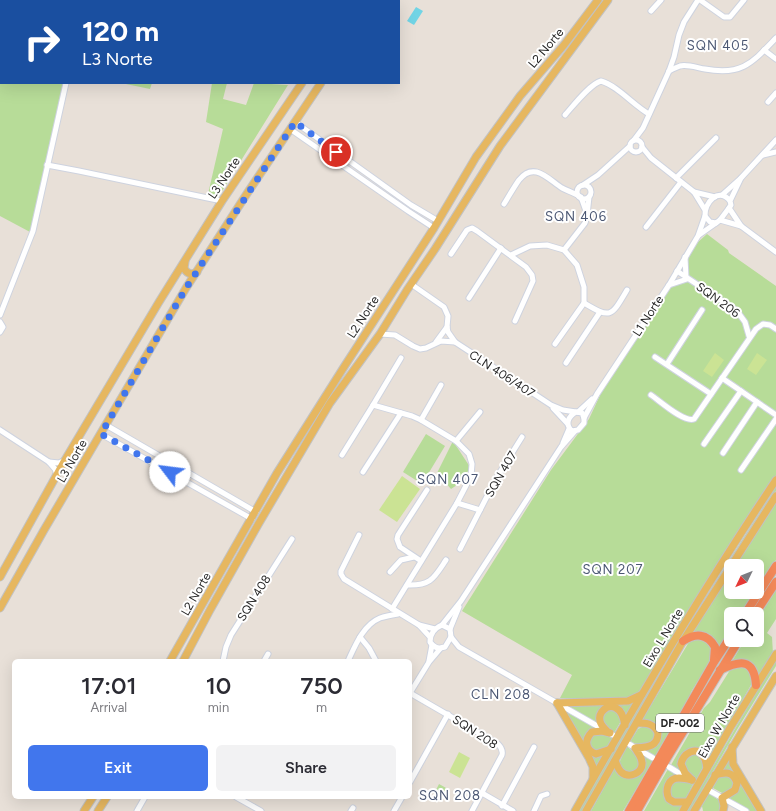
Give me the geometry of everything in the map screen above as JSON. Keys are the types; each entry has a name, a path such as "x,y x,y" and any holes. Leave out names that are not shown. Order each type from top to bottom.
{"highway":[{"path":"750,607 776,566"},
{"path":"760,607 776,582"},
{"path":"684,641 696,635 707,638 714,647 714,662"},
{"name":"DF-002","path":"629,811 724,647"},
{"name":"DF-002","path":"637,811 719,670 734,647"},
{"path":"719,670 739,663 745,664 752,669 756,675 756,685"}],"main road":[{"name":"L2 Norte","path":"171,659 278,473 359,343 434,228 476,158 520,96 564,45 598,0"},
{"name":"L2 Norte","path":"184,659 210,610 330,403 380,334 500,146 608,0"},
{"name":"L3 Norte","path":"0,577 64,460 173,279 222,201 301,84"},
{"name":"L3 Norte","path":"0,608 186,288 320,84"},
{"path":"498,126 500,132 509,134"},
{"path":"489,139 494,137 500,142 500,146"},
{"path":"417,253 421,250 425,251 428,254 428,260"},
{"path":"189,254 184,268 190,274 197,272"},
{"path":"173,279 180,275 183,276 187,280 186,288"},
{"path":"359,343 365,350 370,349"},
{"name":"Eixo L Norte","path":"575,811 593,778 612,749 642,694 688,618 776,480"},
{"name":"Eixo L Norte","path":"586,811 684,641 776,496"},
{"name":"Eixo W Norte","path":"683,811 756,685 776,654"},
{"name":"Eixo W Norte","path":"694,811 776,676"},
{"path":"593,778 589,758 557,704 624,702 642,694"},
{"path":"611,734 600,722 601,714 607,707 617,708 625,725"},
{"path":"632,746 652,746 658,736 657,729 650,723 637,723"},
{"path":"611,734 602,731 592,732 587,738 586,744 589,749 596,754 612,749"},
{"path":"615,761 622,772 630,775 639,770 642,766 641,758 632,746"},
{"path":"732,747 733,764 761,811"},
{"path":"692,780 685,773 681,764 684,757 690,752 697,751 702,754 707,768"},
{"path":"715,775 730,773 734,776 737,783 735,790 722,798 724,806 723,811"},
{"path":"688,802 674,802 670,799 666,792 669,784 675,778 692,780"},
{"path":"84,811 92,799"},
{"path":"98,811 106,799"},
{"path":"700,800 702,811"}],"street":[{"path":"651,11 662,0"},
{"path":"631,148 669,71 684,22 699,0 726,18 730,17 744,0"},
{"path":"674,57 682,65 714,71 732,71 747,65 776,38"},
{"path":"764,50 776,60"},
{"path":"669,71 682,65"},
{"path":"566,115 590,89 601,81 611,86 649,114"},
{"path":"0,332 3,329 1,314 33,231 66,84"},
{"path":"768,102 776,93"},
{"path":"295,122 411,205 438,221"},
{"path":"640,147 642,128"},
{"path":"290,129 434,228"},
{"path":"646,227 679,180 716,138"},
{"path":"634,140 639,141 640,147 651,158 694,192 705,210"},
{"path":"741,226 718,221 710,222 705,216 705,210 708,203 715,197 722,195 741,178 776,140"},
{"path":"587,215 578,191 581,186 598,175 619,156 631,148 640,147"},
{"path":"763,155 776,152"},
{"path":"47,165 87,172 222,201"},
{"path":"504,204 519,180 531,172 536,171 562,188 580,197 589,197"},
{"path":"564,250 585,223 591,191 590,188 598,175"},
{"path":"718,221 731,206 730,201 741,178"},
{"path":"562,188 589,186 590,188"},
{"path":"694,192 715,197"},
{"path":"722,195 726,196 730,201"},
{"path":"729,208 741,226 776,252"},
{"name":"L1 Norte","path":"584,418 597,394 669,285 698,236 705,216"},
{"name":"L1 Norte","path":"698,236 718,221"},
{"path":"451,254 463,235 470,228 478,231 526,267 533,278 533,282 515,321"},
{"path":"511,255 536,245 552,246 564,250 577,265 584,287 584,303 555,344"},
{"path":"469,298 501,248"},
{"path":"669,285 686,278 685,257"},
{"name":"SQN 206","path":"677,271 737,311 745,322 749,336"},
{"path":"411,284 444,307 448,316 447,327 450,336 455,342"},
{"path":"584,303 600,312 608,314 613,311 627,290"},
{"name":"SQN 206","path":"667,364 702,310"},
{"path":"566,363 600,312"},
{"path":"651,395 684,418 690,420 695,418 749,336 761,325 770,325 776,329"},
{"path":"436,343 447,327"},
{"path":"380,334 394,335 420,349 446,340 455,342"},
{"name":"CLN 406/407","path":"455,342 550,406 568,426"},
{"path":"655,356 711,394"},
{"path":"342,455 401,358"},
{"path":"722,378 776,415"},
{"path":"421,420 441,385"},
{"path":"704,444 741,390"},
{"name":"L1 Norte","path":"577,412 597,394"},
{"path":"723,453 757,402"},
{"name":"SQN 407","path":"373,405 421,420 456,441 469,454 473,467 471,476 457,503 392,609"},
{"name":"CLN 406/407","path":"550,406 577,412"},
{"path":"456,441 480,412"},
{"path":"430,637 435,629 442,625 461,601 561,447 575,431 582,426 584,418 582,413 577,412 569,418 561,447"},
{"path":"363,472 401,413"},
{"path":"741,470 776,419"},
{"path":"106,425 254,515"},
{"path":"568,426 575,431"},
{"path":"0,430 49,462 55,469 57,475"},
{"path":"101,434 254,515"},
{"name":"SQN 407","path":"460,549 497,477 522,438"},
{"path":"49,462 60,463 64,460"},
{"path":"422,561 399,546 397,536 427,490"},
{"name":"SQN 407","path":"457,503 480,510"},
{"path":"359,535 341,571 341,574 346,581 398,614 419,625 435,629"},
{"name":"SQN 408","path":"223,659 231,635 292,539"},
{"path":"390,572 401,560 414,557"},
{"path":"407,585 418,585 430,582 446,560"},
{"path":"412,690 429,662 450,638 450,628 461,601"},
{"path":"349,659 360,637 370,625 376,620 385,616 398,614"},
{"path":"419,625 430,637 430,642 432,645 429,662"},
{"path":"442,625 450,628"},
{"path":"360,637 369,648 375,659"},
{"path":"450,638 459,647 611,734"},
{"path":"432,645 442,648 459,647"},
{"path":"265,659 268,654"},
{"name":"SQN 208","path":"412,694 498,744 501,749 502,756 472,811"},
{"name":"SQN 208","path":"412,778 448,714"},
{"path":"632,746 653,758"},
{"path":"502,806 534,747"},
{"path":"669,767 692,780"},
{"path":"710,791 746,811"},
{"path":"482,793 513,811"},
{"path":"534,811 541,796 547,794"},
{"path":"137,811 144,799"},
{"path":"240,799 262,811"},
{"path":"394,811 401,799"}],"green space":[{"path":"0,84 66,84 30,232 0,216"},
{"path":"126,84 152,84 150,89"},
{"path":"212,84 227,84 223,99 246,105 254,84 288,85 219,196 208,194 223,129 206,122"},
{"path":"707,234 728,250 729,253 776,286 776,477 626,720 625,716 607,706 599,725 565,705 636,700 560,698 572,675 462,611 551,470 589,419 602,391 670,286 685,280 687,258 698,242"},
{"path":"715,353 724,360 712,377 703,371"},
{"path":"757,353 767,360 756,375 747,369"},
{"path":"426,434 445,446 422,484 403,472"},
{"path":"453,441 470,467 463,481 451,489 437,473"},
{"path":"402,476 420,489 397,522 379,510"},
{"path":"776,487 776,491 730,559"},
{"path":"776,501 776,560 764,578 764,559 739,559"},
{"path":"724,569 583,811 579,811 665,661"},
{"path":"724,582 724,599 751,599 745,607 724,607 724,642 718,652 712,638 709,636 702,634 691,634"},
{"path":"776,590 776,619 767,633 772,637 773,654 757,680 754,670 731,663 741,647 764,647 764,609"},
{"path":"697,637 712,646 711,660 691,692 689,700 656,757 643,750 659,734 641,722 689,642"},
{"path":"776,659 776,666 690,811 687,811"},
{"path":"741,666 750,674 751,685 708,760 706,756 688,751 683,772 671,765 704,708 710,702 730,670"},
{"path":"607,709 617,710 621,721 614,733 604,725 602,716"},
{"path":"563,710 597,729 585,747 603,755 594,773"},
{"path":"646,725 655,731 653,742 644,746 630,742 638,729"},
{"path":"599,733 612,738 607,747 600,752 590,748 589,738"},
{"path":"627,746 637,756 640,763 634,773 623,771 619,763"},
{"path":"459,752 470,758 460,778 449,772"},
{"path":"693,753 702,757 704,765 696,780 683,765 690,754"},
{"path":"729,753 757,811 750,811 727,798 735,794 738,780 718,773"},
{"path":"641,754 653,761 623,811 591,811 616,766 617,770 638,774"},
{"path":"668,769 680,776 676,777 665,795 683,804 679,811 644,811"},
{"path":"730,775 735,786 724,794 713,788 719,777"},
{"path":"679,780 693,784 686,798 679,801 669,795 670,784"},
{"path":"439,784 448,789 442,799 434,794"},
{"path":"709,793 720,801 722,811 703,811 702,806"}],"water":[{"path":"416,7 423,11 414,25 407,21"}],"district":[{"name":"SQN 405","path":"718,45"},
{"name":"SQN 406","path":"576,216"},
{"name":"SQN 407","path":"448,479"},
{"name":"SQN 207","path":"613,569"},
{"name":"CLN 208","path":"501,694"},
{"name":"SQN 208","path":"450,795"}],"route":[{"path":"170,472 101,434 186,288 295,122 336,152"}]}
